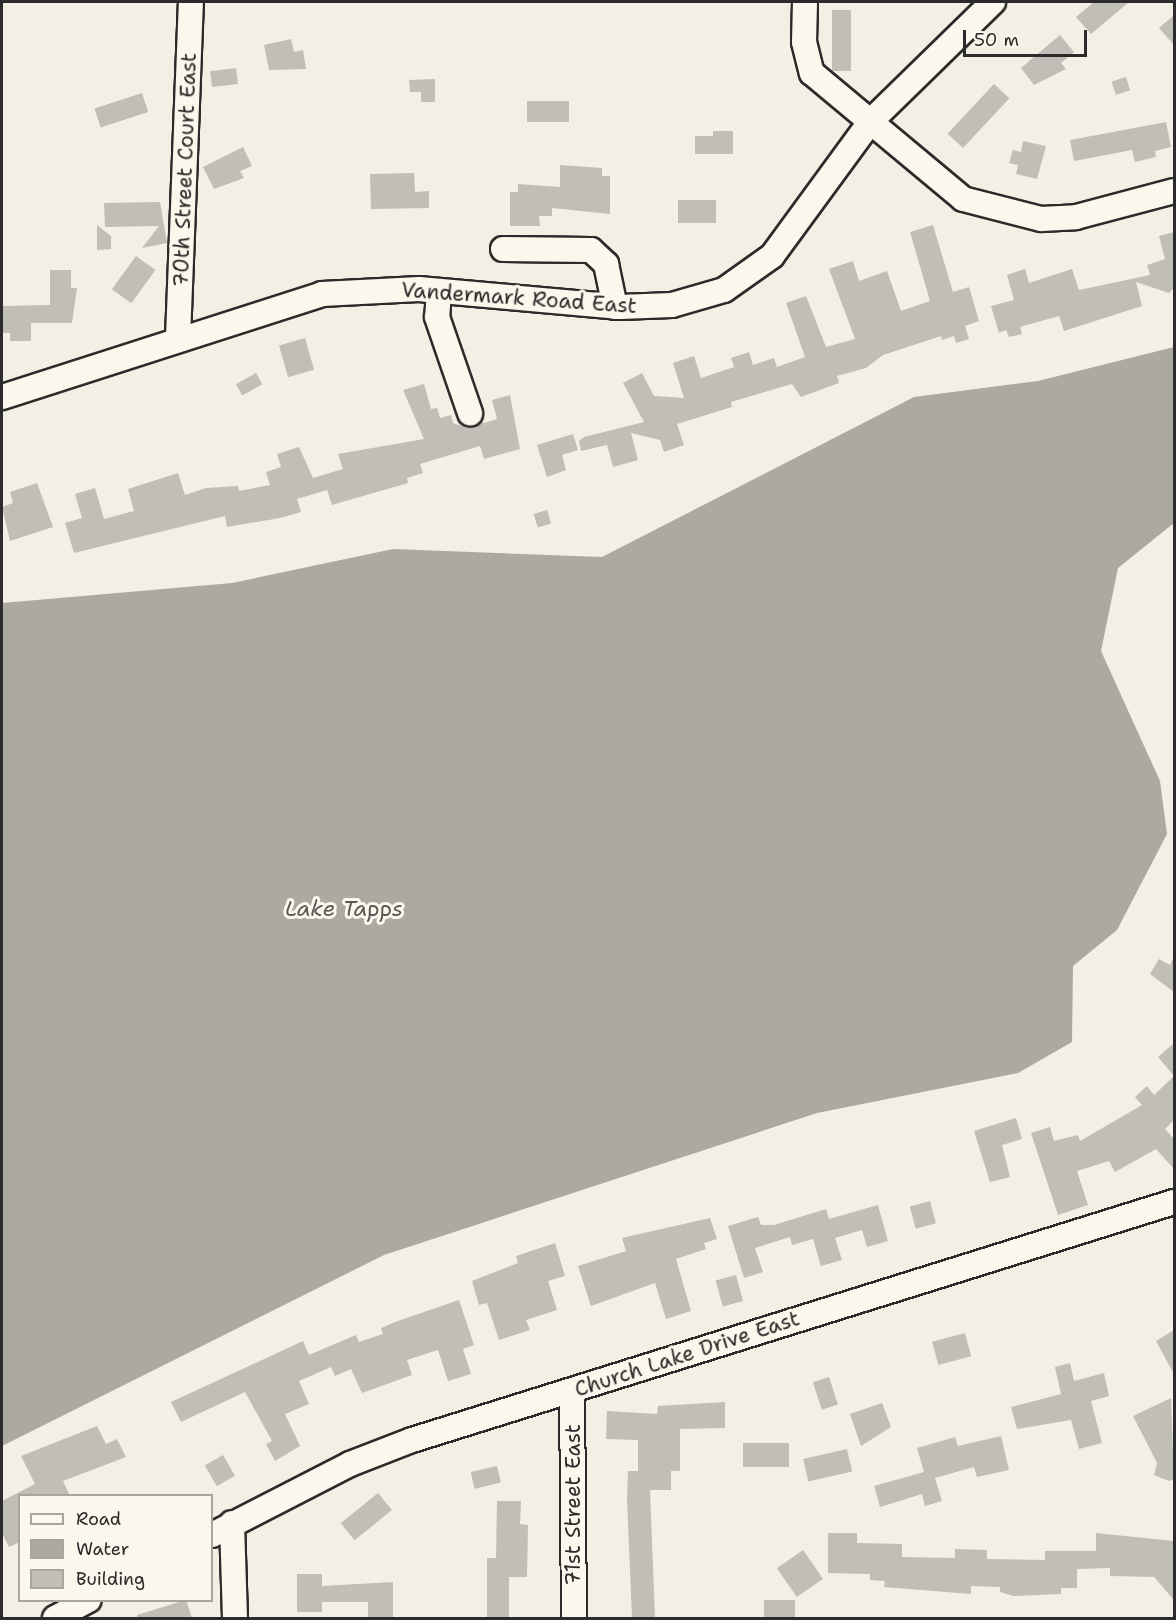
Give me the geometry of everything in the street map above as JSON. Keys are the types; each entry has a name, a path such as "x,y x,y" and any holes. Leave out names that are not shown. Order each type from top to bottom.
{"street":[{"name":"70th Street Court East","path":"178,338 191,2"},
{"path":"805,2 804,42 812,73 951,191 1006,214 1076,217 1174,191"},
{"name":"Vandermark Road East","path":"2,397 178,338 322,294 431,290 615,307 698,299 756,272 793,233 870,122 986,4"},
{"path":"503,249 574,246 598,254 606,264 615,307"},
{"path":"431,290 422,315 462,412"},
{"name":"Church Lake Drive East","path":"222,1529 402,1444 1174,1202"},
{"name":"71st Street East","path":"572,1391 574,1618"},
{"path":"222,1529 235,1618"},
{"path":"56,1618 85,1602"}],"water":[{"name":"Lake Tapps","path":"1174,347 1174,523 1118,568 1101,651 1160,781 1167,834 1117,930 1073,966 1072,1042 1018,1073 817,1113 384,1255 2,1446 2,603 232,583 393,549 602,557 914,397 1038,381"}],"building":[{"path":"1094,2 1129,2 1091,34 1076,17"},
{"path":"832,10 851,10 851,71 832,71"},
{"path":"1174,15 1174,45 1159,28"},
{"path":"1060,35 1074,52 1061,63 1066,69 1034,85 1021,68"},
{"path":"291,39 294,52 303,50 306,69 269,70 264,45"},
{"path":"236,68 238,84 212,87 210,71"},
{"path":"1126,77 1130,90 1116,95 1112,81"},
{"path":"435,79 435,102 421,102 421,92 410,92 409,80"},
{"path":"994,84 1009,98 963,148 948,134"},
{"path":"142,93 148,112 101,127 94,108"},
{"path":"527,101 569,101 569,122 527,122"},
{"path":"1166,122 1171,147 1155,151 1156,157 1135,162 1132,150 1074,161 1070,140"},
{"path":"713,131 733,131 733,154 695,154 695,136 713,136"},
{"path":"1023,141 1046,146 1037,179 1016,174 1018,165 1009,163 1013,150 1021,152"},
{"path":"243,147 252,166 240,171 244,178 214,189 203,167"},
{"path":"560,165 602,168 602,176 610,176 610,214 552,208 552,216 539,216 540,226 510,226 510,192 518,192 518,184 560,187"},
{"path":"414,173 415,192 429,191 429,208 371,209 370,174"},
{"path":"678,200 716,200 716,223 678,223"},
{"path":"160,202 167,243 142,248 159,226 105,227 104,203"},
{"path":"97,225 111,236 111,249 97,250"},
{"path":"933,225 953,292 969,287 979,321 965,326 969,339 956,343 954,336 942,340 941,336 883,355 866,368 837,376 839,383 801,397 792,384 731,402 732,407 677,424 684,445 664,452 660,440 631,433 638,460 613,467 607,445 581,451 579,441 584,437 644,422 623,383 642,373 654,396 684,398 673,363 694,356 701,378 734,367 731,358 749,352 753,365 774,358 777,367 805,357 786,303 806,296 826,347 855,339 829,269 853,261 859,281 887,271 901,311 930,301 910,232"},
{"path":"1174,232 1174,288 1169,293 1136,282 1142,306 1064,331 1059,316 1020,327 1022,334 1009,337 1006,330 999,333 991,306 1014,300 1007,275 1025,269 1029,283 1072,269 1079,290 1150,275 1147,265 1165,259 1159,236"},
{"path":"136,256 155,270 131,303 112,289"},
{"path":"50,270 71,270 71,288 77,288 72,323 31,323 31,341 10,341 10,333 2,333 2,306 50,305"},
{"path":"305,338 314,370 288,377 279,345"},
{"path":"256,373 262,384 242,396 236,384"},
{"path":"424,384 431,409 437,408 440,418 451,415 453,423 467,428 497,419 492,400 510,395 520,449 484,459 480,446 420,464 423,473 407,478 408,483 332,505 327,490 297,499 301,512 280,518 227,527 225,516 74,553 65,523 82,518 75,494 95,488 104,519 134,511 128,489 178,473 185,495 206,488 238,486 239,491 270,485 266,472 281,467 277,454 299,447 313,478 343,469 338,454 424,439 403,390"},
{"path":"573,434 578,450 562,455 566,470 547,477 537,445"},
{"path":"37,483 53,527 10,541 2,507 13,503 10,492"},
{"path":"547,510 551,523 538,527 534,514"},
{"path":"1174,956 1174,992 1150,974 1159,959 1170,965"},
{"path":"1174,1043 1174,1076 1158,1057"},
{"path":"1174,1076 1174,1120 1165,1129 1174,1139 1174,1169 1156,1149 1115,1172 1109,1161 1077,1171 1088,1205 1058,1215 1031,1133 1050,1127 1054,1141 1078,1135 1080,1141 1142,1105 1135,1097 1147,1086 1154,1095"},
{"path":"1016,1118 1022,1139 1002,1145 1010,1177 990,1182 974,1131"},
{"path":"930,1201 936,1223 916,1229 910,1206"},
{"path":"878,1205 888,1241 867,1247 862,1230 835,1238 842,1260 821,1266 813,1239 792,1245 790,1237 755,1248 763,1272 744,1278 728,1226 758,1217 761,1225 774,1225 826,1209 829,1219"},
{"path":"710,1218 717,1239 704,1243 706,1249 676,1259 691,1311 666,1319 655,1283 591,1306 578,1266 626,1251 622,1238"},
{"path":"555,1243 565,1276 548,1281 557,1310 526,1320 530,1330 499,1340 487,1303 479,1305 472,1281 518,1263 516,1256"},
{"path":"736,1275 743,1301 723,1307 716,1280"},
{"path":"459,1300 474,1345 463,1349 471,1374 448,1381 438,1350 407,1360 412,1375 362,1393 351,1369 335,1376 331,1367 299,1381 309,1404 285,1414 300,1446 275,1461 266,1444 272,1441 245,1392 181,1422 171,1402 303,1341 309,1355 356,1335 359,1342 383,1334 381,1328 395,1322"},
{"path":"1174,1330 1174,1374 1156,1341"},
{"path":"965,1333 971,1356 938,1365 932,1342"},
{"path":"1070,1363 1074,1381 1104,1373 1109,1396 1091,1401 1102,1443 1079,1449 1071,1420 1017,1429 1011,1407 1061,1394 1055,1367"},
{"path":"829,1377 838,1405 822,1410 813,1382"},
{"path":"1171,1398 1174,1479 1169,1481 1154,1475 1157,1463 1133,1416"},
{"path":"725,1402 725,1428 680,1429 680,1471 671,1471 671,1490 650,1490 655,1618 632,1618 627,1499 628,1471 638,1471 638,1440 606,1439 607,1411 657,1414 658,1406"},
{"path":"882,1403 891,1427 861,1446 850,1414"},
{"path":"97,1426 106,1444 117,1439 126,1457 63,1481 69,1494 18,1494 18,1543 9,1547 2,1533 2,1501 35,1484 21,1456"},
{"path":"1001,1436 1009,1470 977,1477 974,1467 935,1478 942,1501 925,1506 922,1494 880,1507 874,1486 924,1472 917,1448 955,1437 958,1446"},
{"path":"743,1443 789,1443 789,1467 743,1467"},
{"path":"847,1449 852,1471 808,1482 803,1459"},
{"path":"223,1455 235,1476 217,1486 205,1466"},
{"path":"497,1466 501,1483 475,1489 471,1472"},
{"path":"378,1493 392,1510 355,1540 341,1523"},
{"path":"497,1501 521,1501 520,1524 528,1525 527,1577 509,1577 509,1618 487,1618 487,1558 496,1558"},
{"path":"828,1533 857,1533 857,1543 902,1544 902,1557 955,1558 955,1549 987,1550 987,1559 1045,1560 1045,1551 1096,1551 1096,1533 1174,1541 1173,1599 1154,1577 1110,1576 1110,1568 1077,1569 1077,1588 1061,1588 1061,1594 1013,1596 1000,1592 1000,1587 971,1586 971,1594 884,1587 885,1581 870,1580 870,1574 828,1573"},
{"path":"803,1550 823,1579 797,1597 777,1568"},
{"path":"297,1574 322,1574 322,1586 393,1582 393,1617 368,1617 368,1602 322,1602 322,1612 297,1612"},
{"path":"764,1600 795,1600 795,1618 764,1618"},
{"path":"179,1602 187,1602 192,1618 137,1618 137,1615"}]}
